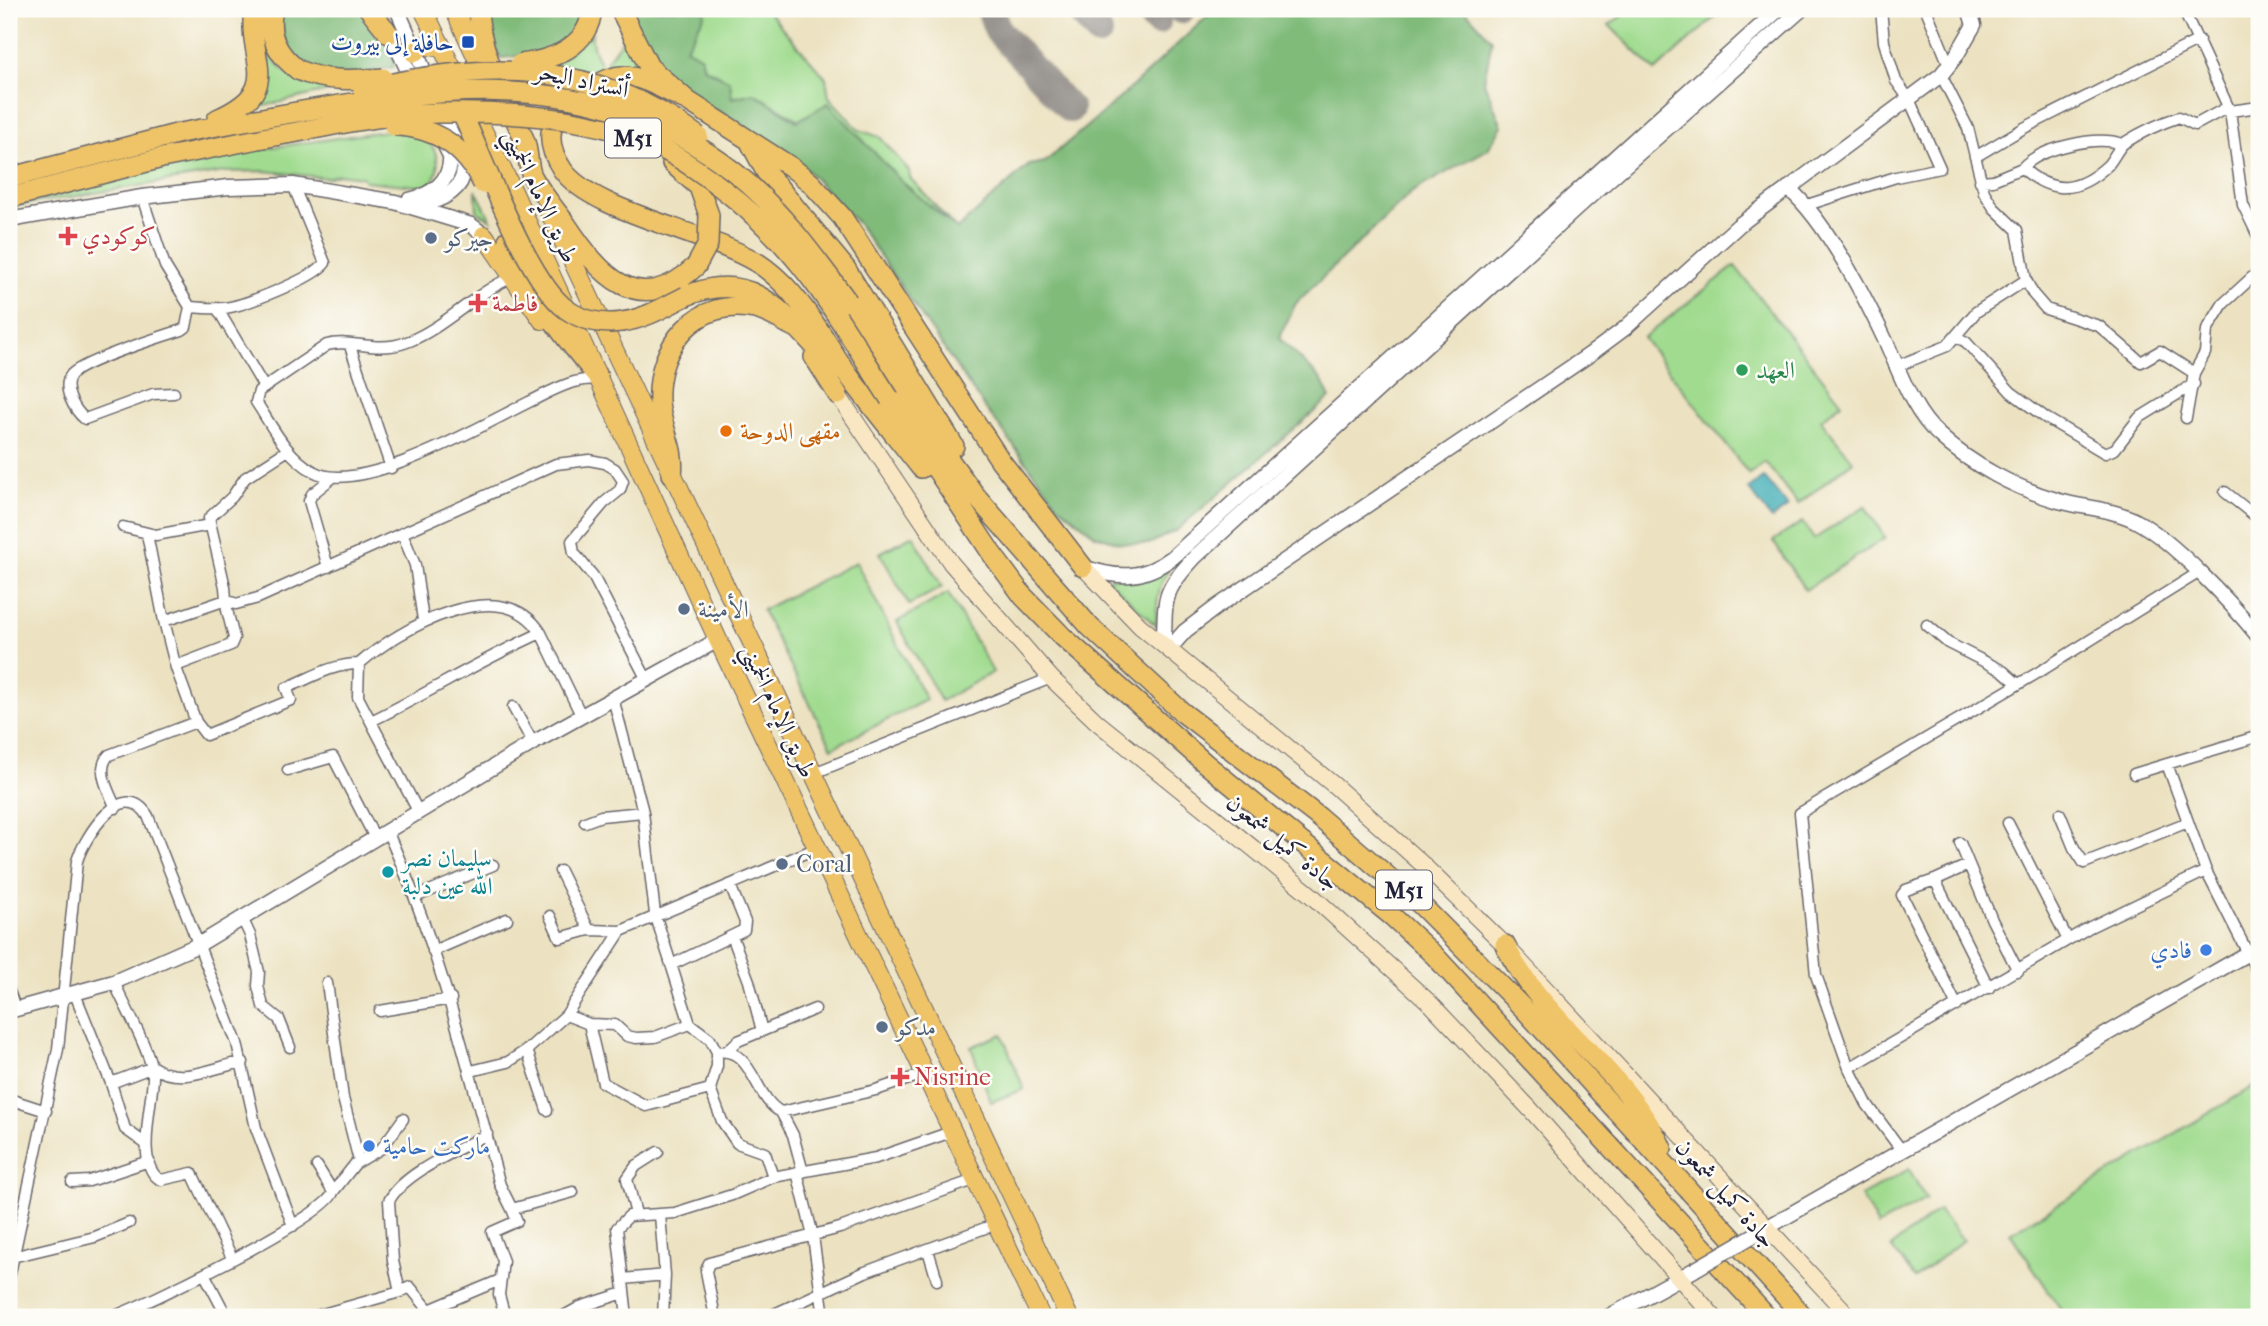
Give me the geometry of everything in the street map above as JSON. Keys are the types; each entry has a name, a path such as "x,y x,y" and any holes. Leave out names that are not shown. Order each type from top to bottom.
{"highway":[{"path":"180,134 236,111 252,96 259,69 252,20 254,9"},
{"path":"273,9 272,38 278,51 298,70 312,76 329,78 437,73 541,62 558,56 580,40 591,18 592,9"},
{"path":"369,9 389,34"},
{"name":"طريق الإمام الخميني","path":"423,9 599,378 718,640 1041,1317"},
{"name":"طريق الإمام الخميني","path":"454,9 1069,1317"},
{"path":"478,9 487,60 526,142 531,173 587,256 602,273 634,290 662,289 673,285 696,267 708,244 709,215 699,187 671,163 626,143 559,121"},
{"path":"620,9 649,67 688,101 811,183 842,217 1000,460 1083,567"},
{"path":"414,53 424,45 441,48"},
{"path":"473,70 533,72 582,81 644,103 676,120 741,170 786,221"},
{"path":"316,109 350,94 437,73"},
{"path":"688,101 623,76 602,81 563,105 555,116 551,134 562,169 589,191 625,209 733,251 767,270 809,315 848,373 926,476 967,501"},
{"path":"461,87 464,118 541,283 567,310 594,321 620,323 704,289 737,286 767,299 835,368 848,373"},
{"name":"أتستراد البحر","path":"9,178 180,134 403,95 477,91 540,92 629,114 677,135 733,172 786,221 848,302 937,443 967,501"},
{"name":"أتستراد البحر","path":"9,198 162,158 263,138 413,114 509,113 621,133 668,152 723,190 771,232 808,275 890,399 967,501"},
{"path":"302,132 395,126 434,132 447,140 471,165 524,277 542,307 599,378"},
{"path":"751,143 766,172 846,269 960,455 967,501"},
{"path":"484,236 560,344 599,378"},
{"path":"673,474 672,455 659,400 663,362 674,340 696,317 737,307 757,310 798,331 838,395"},
{"path":"612,411 613,404 621,396 638,400"},
{"name":"جادة كميل شمعون","path":"967,501 1134,670 1182,712 1320,818 1421,905 1525,1010 1804,1317"},
{"name":"جادة كميل شمعون","path":"967,501 1023,596 1062,636 1114,685 1435,956 1767,1317"},
{"path":"1506,945 1525,979 1641,1114 1671,1168"},
{"path":"897,1014 905,1022 915,1025 922,1019 922,1003"},
{"path":"922,1069 921,1050 926,1044 935,1044 945,1051"}],"main road":[{"name":"جادة كميل شمعون","path":"838,395 951,563 1051,678 1097,722 1311,895 1431,1004 1531,1110 1714,1317"},
{"name":"جادة كميل شمعون","path":"1083,567 1140,626 1354,803 1506,945 1767,1232 1850,1317"}],"street":[{"path":"381,9 389,34 450,156 451,165 441,185 430,192 395,202"},
{"path":"397,9 414,53 463,150 466,162 461,180 454,191 444,199 413,207"},
{"path":"1083,567 1109,575 1133,576 1147,573 1173,557 1779,9"},
{"path":"1166,647 1162,615 1166,595 1178,575 1196,556 1568,216 1802,9"},
{"path":"1807,205 1940,167 1888,60 1881,9"},
{"path":"1926,9 1945,70 1968,128 1980,181 1994,208 2017,230 2026,280 2032,294 2046,309 2099,326 2125,346 2138,361 2141,362 2160,351 2194,379"},
{"path":"1166,647 1218,607 1598,349 1739,225 1945,70 1974,25 1969,9"},
{"path":"2183,9 2229,109 2243,205 2259,238"},
{"path":"1975,157 2024,128 2199,40"},
{"path":"2022,168 2046,185 2071,187 2090,179 2108,164 2122,145 2169,120 2179,117 2195,125 2229,109 2259,107"},
{"path":"1980,181 1993,180 2075,143 2111,141 2122,145"},
{"path":"190,307 217,308 240,304 323,267 325,258 293,185"},
{"path":"9,220 142,197 229,187 293,185 395,202 471,225 484,236"},
{"path":"1788,188 1807,205 1874,316 1922,416 1961,455 2026,489 2059,501 2135,520 2169,545 2259,637"},
{"path":"142,197 166,266 190,307 186,327 127,348 75,371 68,381 68,391 74,405 85,419 153,394 174,393"},
{"path":"2186,418 2194,379 2204,353 2207,330 2222,304 2259,271"},
{"path":"513,277 491,288 426,334 406,343 382,348 338,343 327,345 256,393 256,402 288,450 311,471 332,478 391,468 546,394 581,380 599,378"},
{"path":"1897,366 1947,346 1976,312 2026,280"},
{"path":"217,308 264,387"},
{"path":"1957,337 1966,342 2011,392 2046,418 2105,453 2115,449 2139,418 2194,379"},
{"path":"350,346 391,468"},
{"path":"176,666 231,645 234,638 210,525 211,513 226,503 245,478 288,450"},
{"path":"164,621 226,600 236,604 246,602 556,464 589,460 605,463 620,474 620,490 604,503 572,541 572,547 593,576 647,680"},
{"path":"328,567 309,501 312,494 332,478"},
{"path":"2225,492 2259,519"},
{"path":"123,527 147,534 171,534 210,525"},
{"path":"401,533 415,565 423,620"},
{"path":"147,534 176,666 196,722 206,735 291,700 286,688 340,664 359,664 423,620 484,604 522,613 534,621 581,716"},
{"path":"1902,1152 1867,1104 1849,1068 1816,975 1801,813 2198,573"},
{"path":"1927,625 1948,643 2003,671 2018,684"},
{"path":"371,721 425,695 490,656 541,633"},
{"path":"9,991 12,1009 68,996 114,982 198,944 533,743 718,640"},
{"path":"359,664 358,696 419,813"},
{"path":"814,773 1051,678"},
{"path":"613,698 643,812 655,914 690,1024 722,1051 741,1060 772,1106 781,1112 793,1135 813,1236 824,1317"},
{"path":"513,707 533,743"},
{"path":"116,808 103,770 104,760 110,755 196,722"},
{"path":"2134,774 2259,736"},
{"path":"288,770 333,757 381,834 415,897 451,999 500,1185 517,1221 492,1232 503,1261 499,1295 505,1317"},
{"path":"2167,764 2206,871 2253,951 2259,975"},
{"path":"9,1278 68,996 77,861 92,828 116,808 131,802 144,809 198,944 243,1062 256,1128 293,1226"},
{"path":"585,822 601,816 643,812"},
{"path":"2060,814 2074,848 2084,863 2188,822"},
{"path":"2008,823 2068,940"},
{"path":"1960,843 2018,971"},
{"path":"550,916 560,938 589,930 621,931 655,914 817,849"},
{"path":"415,897 493,864"},
{"path":"1957,1006 1902,895 1906,890 1968,865"},
{"path":"560,871 589,930"},
{"path":"1849,1068 2090,927 2206,871"},
{"path":"1935,880 1989,988"},
{"path":"671,965 732,936 745,926 730,886"},
{"path":"242,918 250,935 259,972 258,986 263,1006 279,1019 290,1047"},
{"path":"433,951 508,919"},
{"path":"471,1070 508,1062 527,1050 566,1015 621,931"},
{"path":"732,936 752,990 762,1031"},
{"path":"1622,1317 1767,1232 1817,1208 1836,1191 1902,1152 2253,951"},
{"path":"114,982 152,1067 146,1144 156,1179 192,1173 232,1258"},
{"path":"327,983 343,1097 359,1161"},
{"path":"68,996 111,1083 125,1129 146,1144"},
{"path":"380,1011 451,999"},
{"path":"773,1177 763,1151 743,1147 728,1131 710,1088 722,1051 815,1009"},
{"path":"566,1015 589,1024 615,1025 627,1036 644,1038 681,1029 690,1024"},
{"path":"589,1024 603,1083 631,1100 646,1106 710,1088"},
{"path":"527,1050 547,1110"},
{"path":"152,1067 163,1074 199,1075 214,1066 243,1062"},
{"path":"111,1083 152,1067"},
{"path":"781,1112 876,1090 922,1069"},
{"path":"9,1099 46,1111"},
{"path":"111,1317 136,1313 293,1226 333,1197 333,1192 359,1161 382,1147 403,1119"},
{"path":"627,1317 617,1228 636,1214 660,1214 732,1195 773,1177 876,1158 951,1132"},
{"path":"400,1292 393,1261 389,1201 407,1180 487,1134"},
{"path":"636,1214 627,1179 636,1166 658,1152"},
{"path":"72,1182 89,1181 149,1161"},
{"path":"317,1167 333,1192"},
{"path":"715,1317 706,1271 709,1264 813,1236 974,1180"},
{"path":"512,1209 573,1192"},
{"path":"660,1214 665,1275 663,1317"},
{"path":"12,1257 95,1237 129,1223"},
{"path":"768,1317 820,1292 996,1224"},
{"path":"928,1250 937,1280"},
{"path":"205,1275 227,1317"},
{"path":"622,1279 665,1275"},
{"path":"429,1310 500,1280"},
{"path":"1608,1317 1681,1281"},
{"path":"312,1317 410,1287 429,1310 442,1317"},
{"path":"562,1317 580,1307 624,1293"}],"green space":[{"path":"283,9 361,9 388,42 394,67 346,75 318,71 306,65 287,48 282,36 280,23"},
{"path":"485,9 582,9 580,23 574,34 565,42 541,52 501,58 493,42"},
{"path":"626,9 704,9 705,15 686,48 701,57 704,68 730,81 732,98 754,93 797,121 828,103 901,181 957,229 1029,165 1045,162 1121,97 1215,9 1464,9 1492,40 1484,82 1502,126 1488,149 1412,192 1296,303 1279,338 1321,379 1330,398 1177,530 1149,544 1120,543 1095,535 1059,506 980,401 858,224 801,164 774,143 696,98 652,59"},
{"path":"704,9 766,9 826,78 829,97 859,130 880,137 909,171 910,178 957,230 901,181 754,93 732,98 717,74 704,68 685,48 704,15"},
{"path":"1631,9 1724,9 1655,71 1609,25"},
{"path":"628,32 648,73 612,70 606,62"},
{"path":"592,33 593,46 604,79 548,69"},
{"path":"269,53 283,70 299,80 318,86 340,88 256,108 268,89"},
{"path":"392,130 417,133 432,146 437,160 436,175 426,187 365,181 362,177 338,174 327,178 265,171 224,172 9,207 123,175 254,150"},
{"path":"477,192 491,220 477,211"},
{"name":"العهد","path":"1735,266 1842,403 1821,420 1853,461 1798,504 1765,462 1749,474 1643,338"},
{"path":"1865,506 1885,538 1805,590 1773,541 1802,522 1814,539"},
{"path":"913,535 942,587 909,605 880,553"},
{"path":"856,562 926,700 832,748 762,610"},
{"path":"1171,566 1159,594 1156,626 1107,579"},
{"path":"948,593 993,672 941,701 897,622"},
{"path":"1002,1034 1024,1089 991,1102 971,1047"},
{"path":"2259,1083 2259,1317 2066,1317 2010,1233"},
{"path":"1909,1169 1926,1199 1878,1226 1861,1196"},
{"path":"1939,1210 1963,1240 1915,1278 1891,1247"}],"water":[{"path":"1764,477 1788,507 1772,519 1749,489"}],"taxiway":[{"path":"990,9 998,31 1070,109"},
{"path":"1078,9 1099,33"},
{"path":"1145,9 1157,22"}],"place":[{"name":"حافلة إلى بيروت","path":"468,42"},
{"name":"كوكودي","path":"68,236"},
{"name":"جيركو","path":"431,238"},
{"name":"فاطمة","path":"478,303"},
{"name":"العهد","path":"1742,370"},
{"name":"مقهى الدوحة","path":"726,431"},
{"name":"الأمينة","path":"684,609"},
{"name":"Coral","path":"782,864"},
{"name":"سليمان نصر الله عين دلبة","path":"388,872"},
{"name":"فادي","path":"2206,950"},
{"name":"مدكو","path":"882,1027"},
{"name":"Nisrine","path":"900,1077"},
{"name":"ماركت حامية","path":"369,1146"}]}
